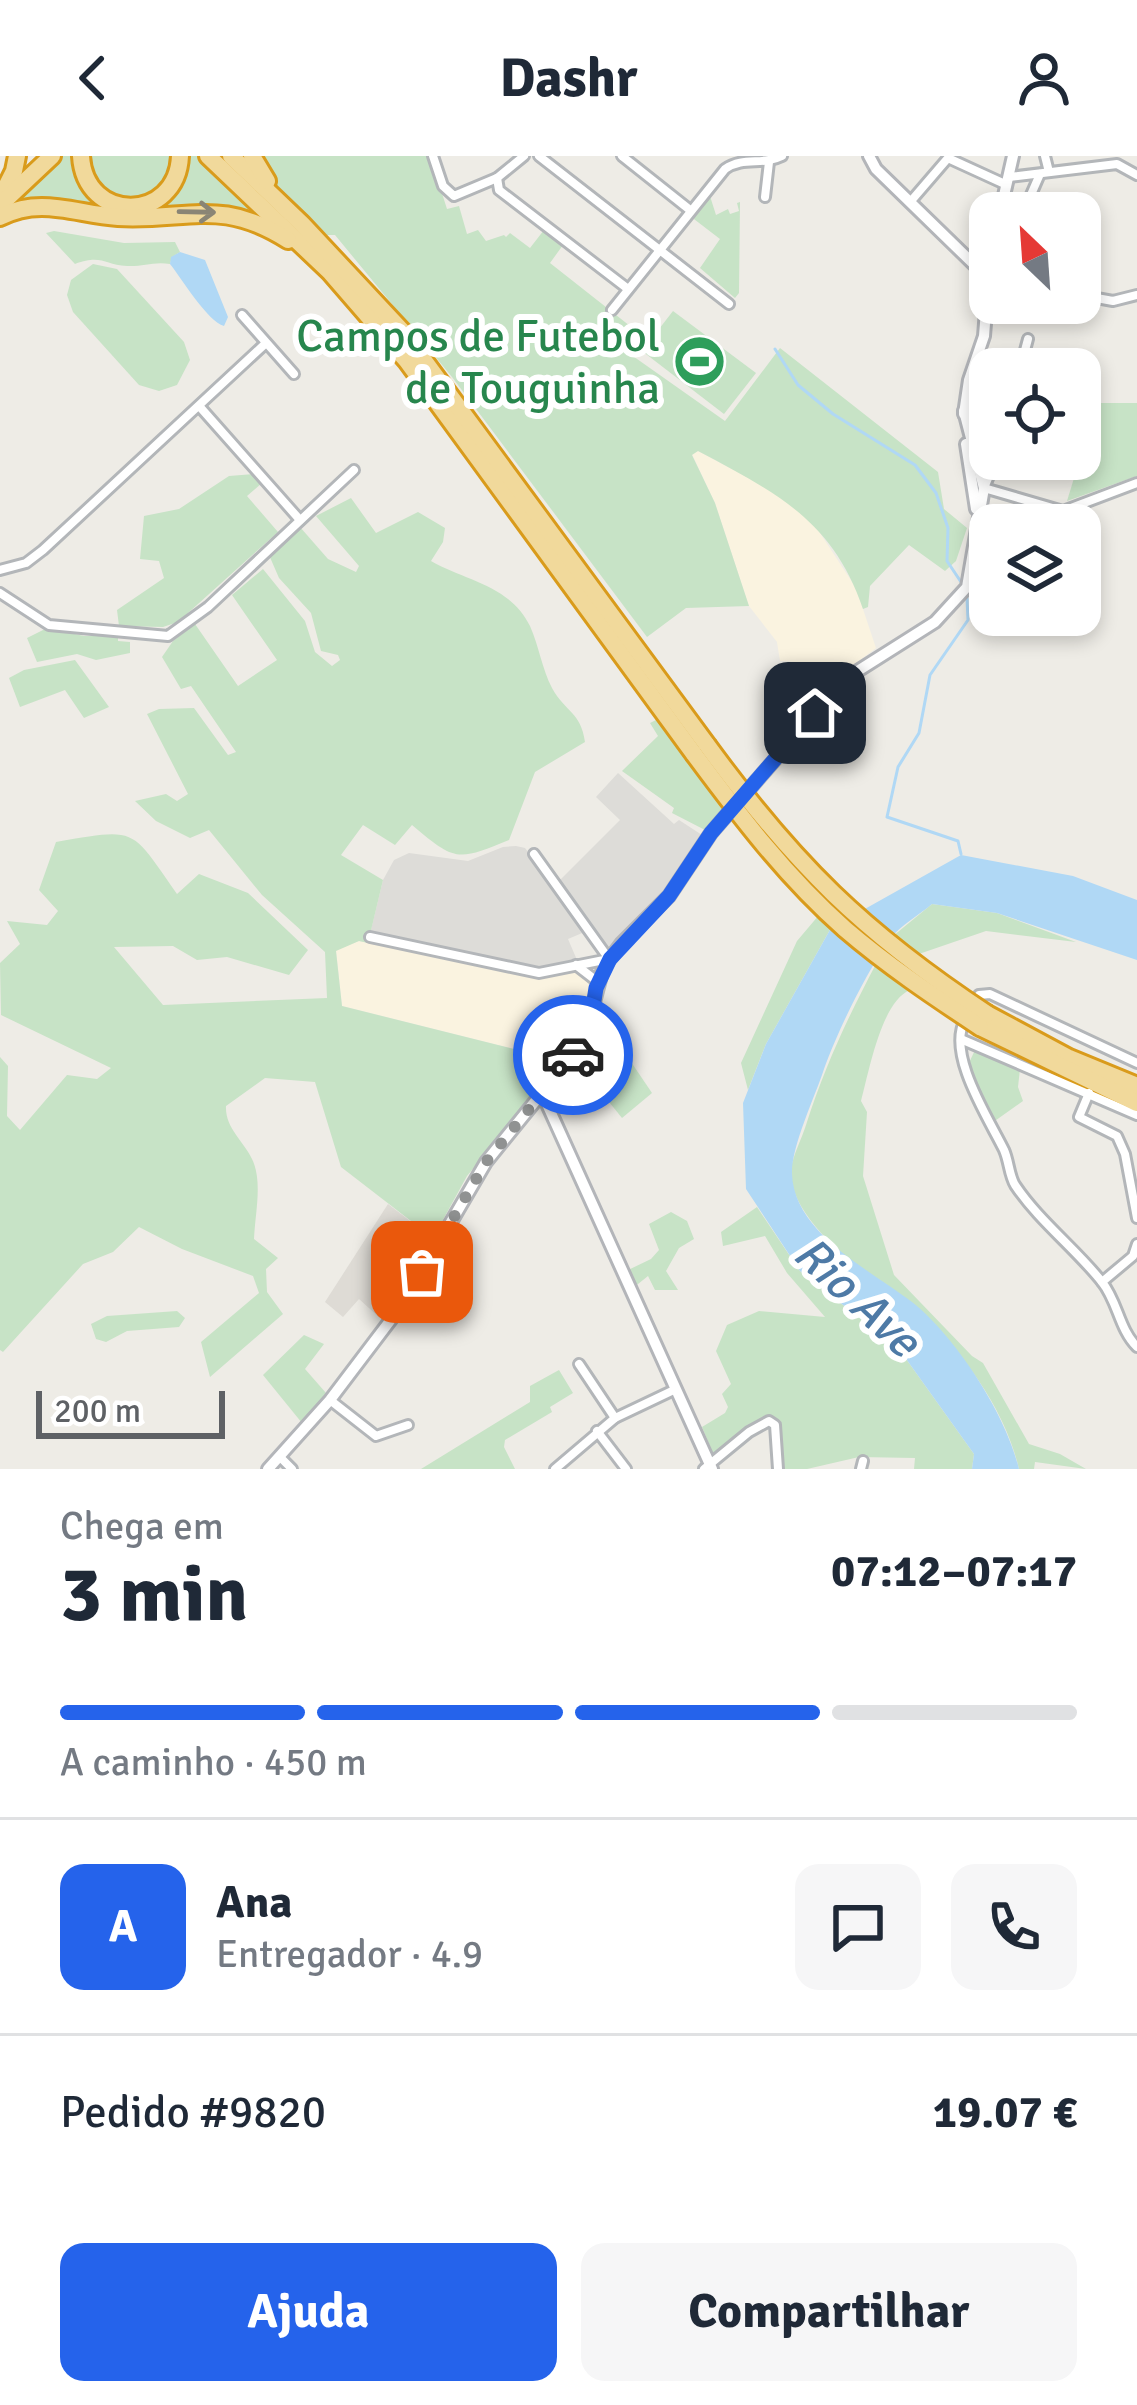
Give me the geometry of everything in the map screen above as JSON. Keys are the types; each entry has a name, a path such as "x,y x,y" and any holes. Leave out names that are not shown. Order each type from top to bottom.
{"highway":[{"path":"1,198 17,156"},
{"path":"1,198 41,156"},
{"path":"1,198 52,156"},
{"path":"81,156 85,176 96,193 114,204 133,207 152,202 168,189 180,156"},
{"path":"208,156 330,272 428,387 700,749 855,918 983,1021 1137,1102"},
{"path":"231,156 373,297 436,373 700,749"},
{"path":"253,156 267,182 302,224"},
{"path":"0,217 25,207 50,205 110,216 189,211 228,214 286,238 324,273 330,272"},
{"path":"983,1021 1137,1086"}],"main road":[{"path":"868,156 875,174 911,201 969,259"},
{"path":"1005,192 1013,156"},
{"path":"268,1469 330,1400 405,1301 486,1162 584,1041 598,982 610,959 669,896 711,833 845,679 935,622 967,586 980,524 964,412 985,324"},
{"path":"542,1093 709,1468"}],"street":[{"path":"433,156 447,194 454,196 497,178 524,156"},
{"path":"539,156 729,304"},
{"path":"622,156 633,160 690,210"},
{"path":"765,197 764,176 782,156"},
{"path":"1034,192 1045,172 1045,156"},
{"path":"911,201 948,158 1008,181 1118,164 1137,176"},
{"path":"612,310 690,210 735,163 772,167"},
{"path":"497,178 500,190 628,289"},
{"path":"1101,299 1137,295"},
{"path":"242,316 294,374"},
{"path":"1026,348 1028,339"},
{"path":"0,570 14,569 43,550 266,344"},
{"path":"200,407 300,520"},
{"path":"0,593 49,625 168,636 208,607 353,470"},
{"path":"983,480 978,489 1063,511 1137,482"},
{"path":"370,937 538,973 610,959 534,854"},
{"path":"574,964 598,982"},
{"path":"1137,1063 990,994 980,995 960,1028 974,1092 1006,1153 1013,1183 1102,1282 1137,1347"},
{"path":"963,1040 1137,1115"},
{"path":"1089,1094 1079,1118 1117,1136 1137,1218"},
{"path":"1102,1282 1133,1256 1137,1244"},
{"path":"579,1364 615,1418"},
{"path":"555,1469 615,1418 676,1389"},
{"path":"330,1400 376,1436 408,1425"},
{"path":"709,1468 749,1432 769,1421 775,1425 778,1469"},
{"path":"597,1431 626,1469"},
{"path":"280,1456 292,1469"}],"shaded area":[{"path":"698,451 784,497 818,530 856,588 876,648 847,670 837,665 780,661 777,642 749,606 715,503 692,454"},
{"path":"618,773 674,824 679,820 702,835 665,891 614,946 605,948 560,880 620,820 596,797"},
{"path":"516,846 525,848 587,931 568,939 577,960 540,969 370,934 383,880 394,860 409,853 468,861"},
{"path":"359,941 537,978 580,972 590,987 580,1036 569,1049 522,1051 342,1006 336,950"},
{"path":"388,1204 431,1237 400,1293 380,1318 359,1299 343,1317 325,1302"}],"green space":[{"path":"59,156 78,156 89,190 152,204 183,156 197,156 271,225 176,209 0,211"},
{"path":"86,156 174,156 154,192 136,199 97,187"},
{"path":"258,156 430,156 447,209 459,206 467,234 478,230 486,241 510,233 530,248 544,230 563,245 550,263 630,326 630,354 725,421 780,348 938,472 944,509 967,528 956,561 945,571 909,545 870,586 868,607 863,609 850,578 818,531 752,480 698,451 692,455 715,503 749,606 686,608 647,637 452,377 335,235 327,235 276,185"},
{"path":"709,193 716,215 728,209 730,214 739,211 740,202 739,293 735,298 700,268 720,239 690,216"},
{"path":"46,233 124,243 175,242 180,252 170,264 127,266 91,260 75,264"},
{"path":"93,264 117,269 184,342 190,360 177,385 159,391 139,385 73,312 67,295 71,280"},
{"name":"Campos de Futebol de Touguinha","path":"673,311 756,373 724,414 642,351"},
{"path":"1101,403 1137,403 1137,476 1067,501 1073,480 1101,480"},
{"path":"254,474 262,483 247,496 278,532 178,622 163,627 119,626 117,610 164,578 159,561 140,559 144,516 179,509 229,476"},
{"path":"351,498 376,533 418,512 445,528 443,542 431,561 499,593 521,612 552,688 576,718 585,742 535,772 509,840 492,847 467,854 448,852 412,825 395,845 363,825 341,855 383,880 368,943 359,941 336,951 342,1006 522,1051 569,1049 568,1053 467,1176 433,1238 341,1167 315,1082 265,1078 226,1106 226,1114 255,1168 254,1239 278,1258 266,1269 267,1292 283,1314 210,1377 201,1342 259,1293 253,1276 139,1227 113,1252 83,1264 3,1352 0,1057 8,1066 7,1116 20,1130 67,1075 97,1079 111,1068 1,1015 0,963 20,944 7,921 47,925 58,911 39,890 56,842 103,835 130,838 140,844 177,894 199,874 248,893 308,950 289,975 227,957 197,960 173,946 114,947 163,1005 327,998 325,952 262,895 209,830 190,838 156,821 135,801 166,794 177,801 188,794 147,714 194,708 228,755 236,752 191,686 181,689 162,657 195,624 238,686 277,660 232,595 263,569 305,621 315,652 332,666 340,660 338,655 321,651 311,613 279,578 269,555 300,527 328,559 356,572 359,566 316,516"},
{"path":"47,628 84,636 118,636 118,641 130,642 130,653 96,660 77,654 37,662 27,638"},
{"path":"75,660 109,707 84,718 65,690 20,707 9,678 24,670"},
{"path":"660,718 725,810 705,830 672,813 674,808 622,771 658,736 650,723"},
{"path":"932,904 997,913 1076,942 986,931 913,956 893,936"},
{"path":"819,915 831,928 766,1044 748,1090 741,1063 797,941"},
{"path":"876,964 910,990 891,1008 884,1023 861,1101 867,1112 863,1176 894,1275 983,1363 1029,1444 1086,1469 1035,1462 1034,1469 1019,1469 992,1402 949,1342 913,1304 840,1252 799,1203 791,1169 794,1158 829,1063"},
{"path":"975,1050 1020,1069 1018,1087 1023,1101 992,1123 968,1065"},
{"path":"625,1053 652,1093 622,1118 593,1082"},
{"path":"757,1207 800,1271 899,1349 974,1454 972,1469 914,1469 915,1458 859,1457 807,1469 783,1469 778,1421 767,1418 714,1456 702,1427 728,1407 722,1394 731,1384 716,1351 727,1325 759,1311 825,1317 787,1273 765,1236 723,1246 721,1232"},
{"path":"671,1212 687,1221 694,1239 679,1248 666,1271 678,1290 655,1290 648,1276 633,1288 626,1271 659,1250 649,1224"},
{"path":"177,1311 185,1318 179,1327 127,1331 106,1342 96,1339 91,1324 107,1316"},
{"path":"304,1335 324,1344 305,1369 326,1393 302,1423 263,1375"},
{"path":"559,1370 573,1393 550,1407 552,1412 505,1440 515,1469 421,1469 530,1402 530,1386"}],"water":[{"path":"180,252 205,260 228,317 224,326 203,309 170,264 171,257"},
{"name":"Rio Ave","path":"961,855 1073,876 1137,900 1137,960 997,913 932,904 890,939 853,1002 804,1122 792,1174 796,1195 820,1232 912,1302 962,1356 991,1401 1019,1469 972,1469 974,1454 899,1349 800,1271 746,1189 743,1103 766,1044 831,928"}],"waterway":[{"path":"775,349 798,385 833,414 915,465 936,493 948,528 947,561 961,582"},
{"path":"961,854 958,841 887,817 898,767 919,733 930,675 968,620 967,598"}],"way so far":[{"path":"422,1272 486,1162 573,1055"}],"place":[{"name":"Campos de Futebol de Touguinha","path":"699,362"}],"route":[{"path":"573,1055 590,1026 596,988 610,959 669,896 711,833 815,713"}]}
